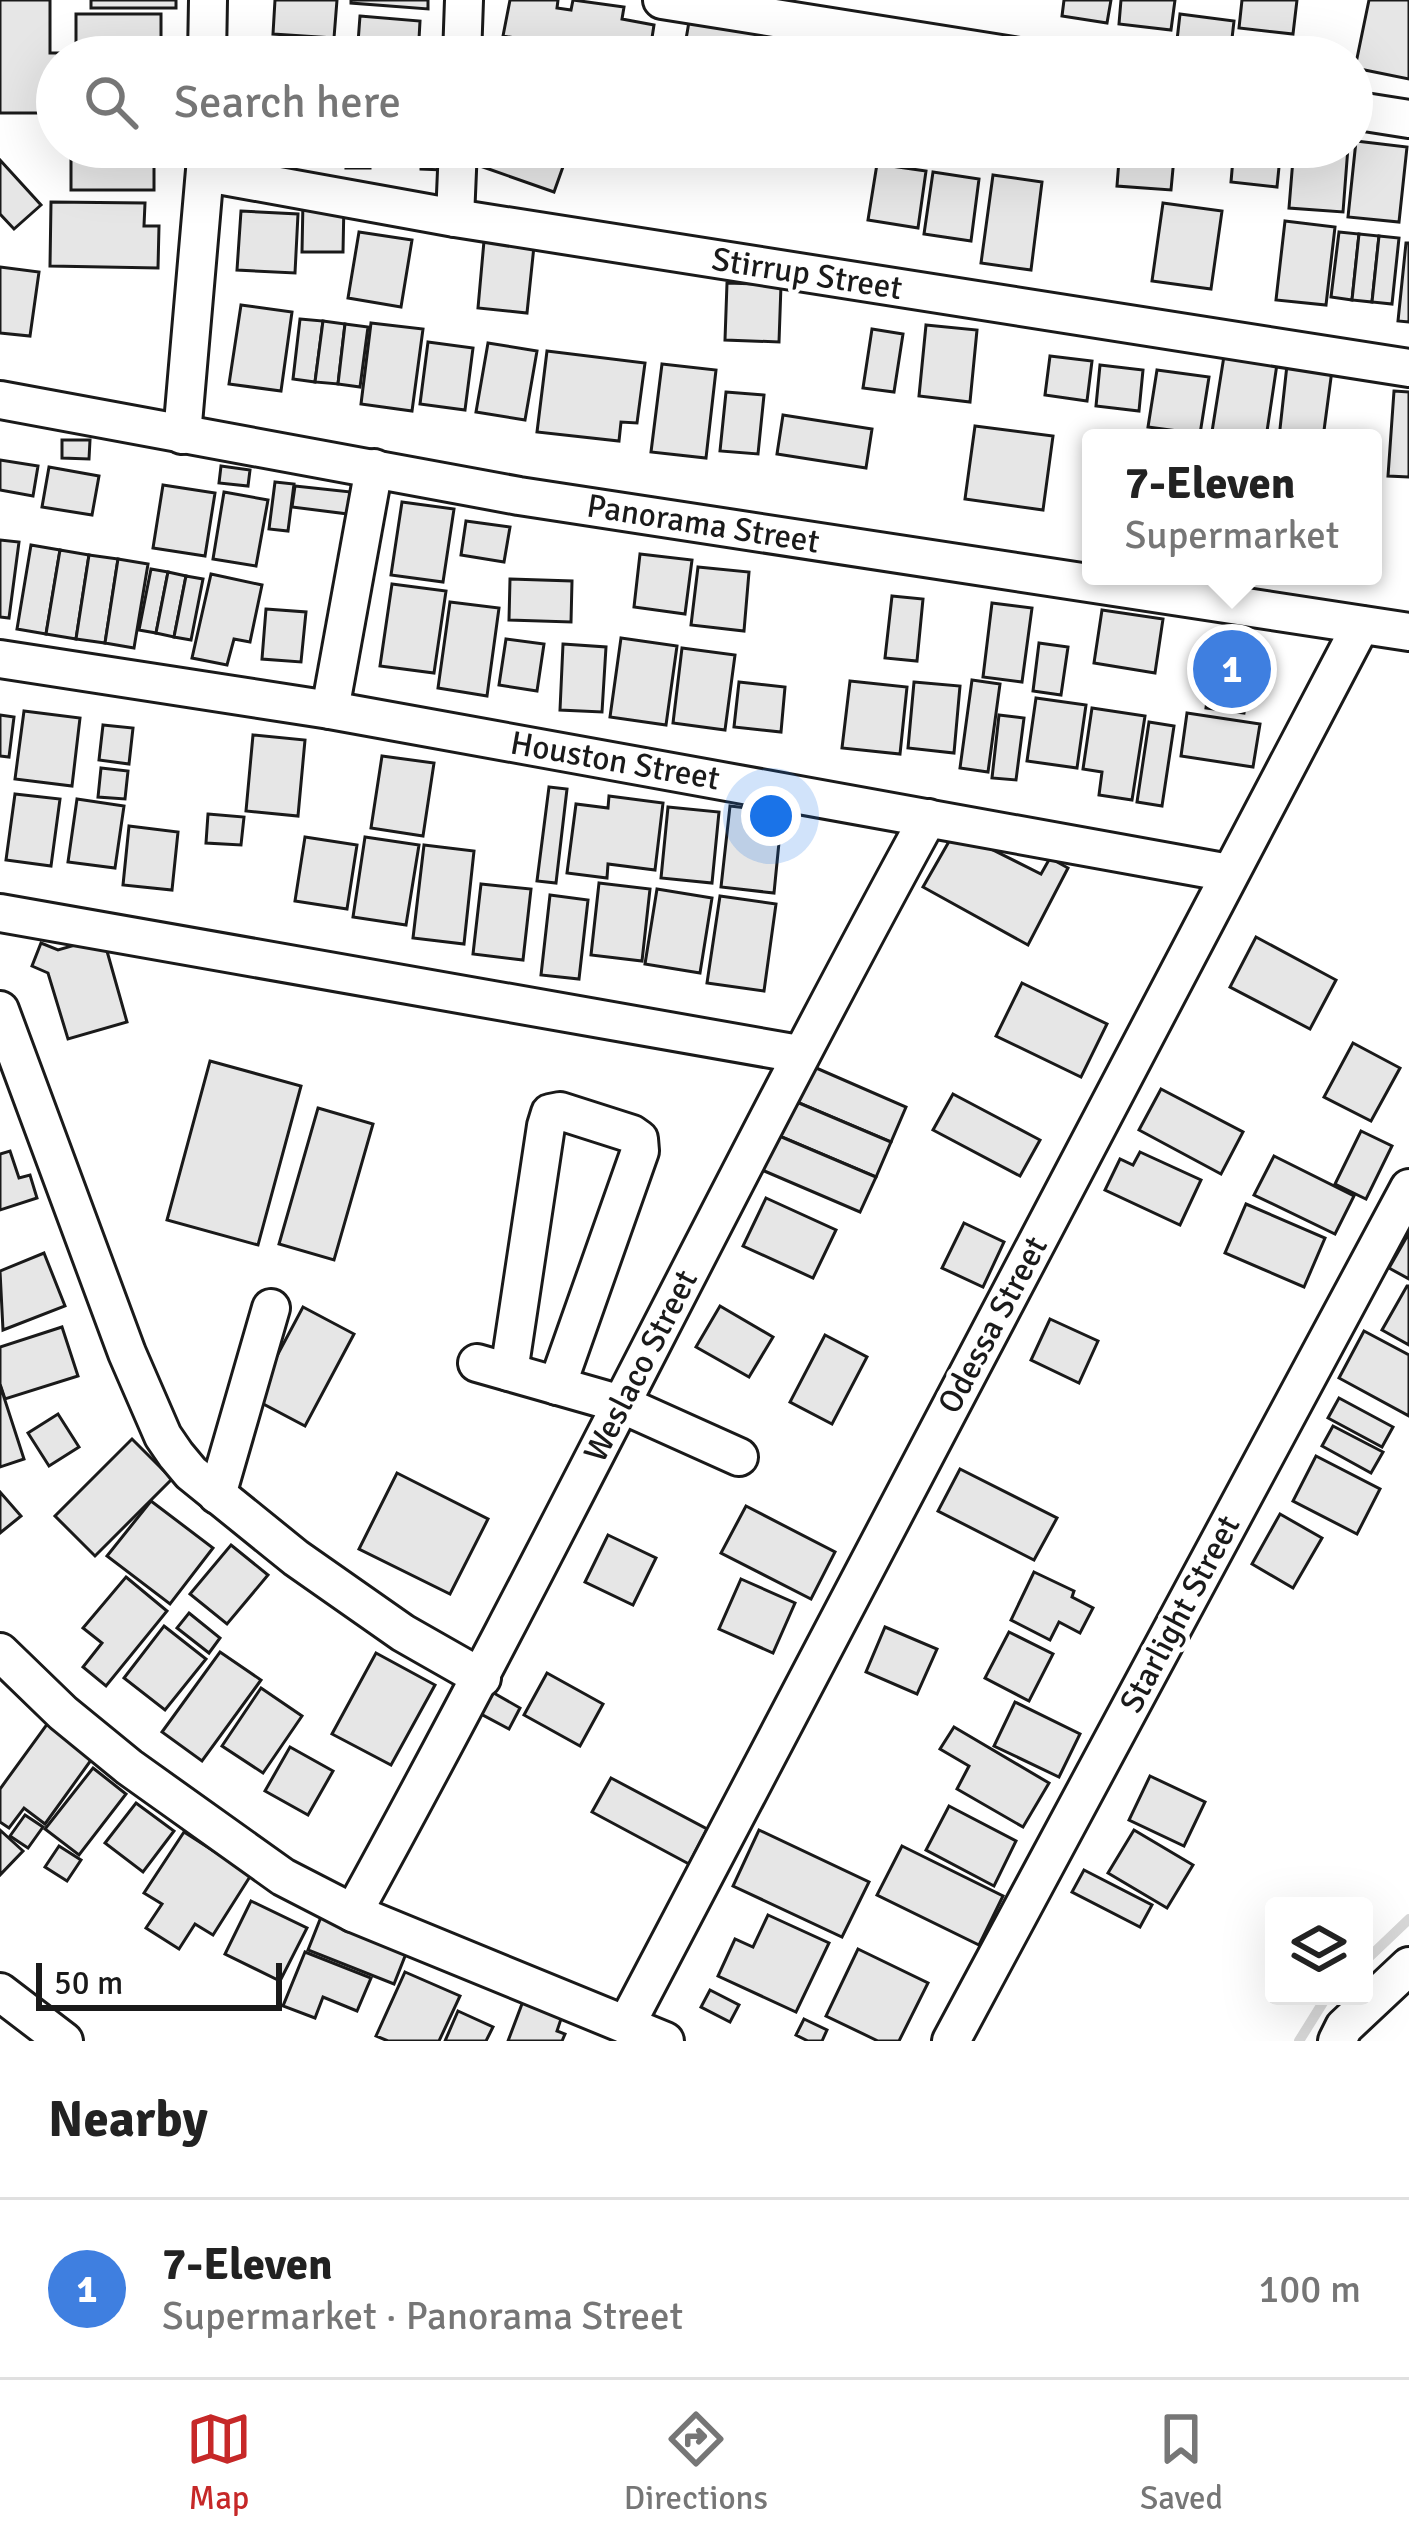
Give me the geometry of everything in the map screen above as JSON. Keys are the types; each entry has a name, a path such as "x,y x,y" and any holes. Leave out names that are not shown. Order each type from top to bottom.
{"street":[{"path":"207,36 208,0"},
{"path":"463,36 464,0"},
{"path":"662,0 887,36"},
{"path":"1373,113 1409,119"},
{"path":"182,435 206,168"},
{"name":"Stirrup Street","path":"241,168 455,218 1409,368"},
{"path":"455,218 457,168"},
{"name":"Panorama Street","path":"0,400 519,496 1082,582"},
{"path":"331,710 374,468"},
{"name":"Panorama Street","path":"1100,585 1409,632"},
{"name":"Odessa Street","path":"626,2025 1361,625"},
{"name":"Houston Street","path":"0,659 331,710 1229,873"},
{"name":"Weslaco Street","path":"353,1913 482,1678 799,1054 928,818"},
{"path":"0,913 799,1054"},
{"path":"0,1010 127,1353 163,1436 191,1474 296,1558 385,1620 482,1678"},
{"path":"557,1386 640,1151 639,1139 632,1135 560,1111 550,1113 546,1126 493,1367 557,1386 621,1405 739,1457"},
{"name":"Starlight Street","path":"951,2041 1409,1188"},
{"path":"217,1495 271,1308"},
{"path":"0,1652 63,1713 208,1826 284,1877 353,1913 665,2041"},
{"path":"1337,2041 1344,2027 1409,1966"},
{"path":"0,1992 64,2041"}],"building":[{"path":"0,0 50,0 50,36 36,36 36,113 0,113"},
{"path":"91,0 176,0 176,8 91,8"},
{"path":"275,0 337,0 334,36 273,34"},
{"path":"428,0 428,9 351,3"},
{"path":"510,0 558,0 557,8 571,10 573,0 624,7 622,19 654,25 652,36 503,36"},
{"path":"1064,0 1111,0 1107,23 1062,16"},
{"path":"1121,0 1175,0 1171,30 1119,24"},
{"path":"1242,0 1297,0 1293,34 1239,28"},
{"path":"1369,0 1409,0 1409,79 1373,72 1373,36 1362,36"},
{"path":"76,14 161,14 161,36 76,36"},
{"path":"1180,14 1234,21 1232,36 1177,36"},
{"path":"360,16 420,21 419,36 358,36"},
{"path":"690,16 794,32 793,36 687,36"},
{"path":"1373,143 1407,147 1399,222 1348,217 1353,168 1373,168"},
{"path":"0,160 41,205 14,229 0,214"},
{"path":"71,168 154,168 154,190 71,190"},
{"path":"486,168 563,168 554,192"},
{"path":"876,168 926,171 918,228 868,220"},
{"path":"1118,168 1173,168 1171,190 1117,186"},
{"path":"1232,168 1279,168 1277,187 1231,182"},
{"path":"1292,168 1346,168 1343,212 1289,208"},
{"path":"933,172 979,179 971,241 924,234"},
{"path":"993,175 1042,182 1031,270 981,263"},
{"path":"303,201 344,202 343,252 302,252"},
{"path":"51,202 145,203 144,226 159,226 158,268 50,266"},
{"path":"1163,203 1222,211 1211,289 1152,281"},
{"path":"241,211 298,214 295,273 237,270"},
{"path":"1285,221 1335,227 1326,305 1276,300"},
{"path":"359,232 412,240 401,307 348,298"},
{"path":"1339,232 1359,234 1352,300 1331,297"},
{"path":"1359,234 1379,236 1372,302 1352,300"},
{"path":"1379,236 1399,238 1392,304 1372,302"},
{"path":"484,241 534,246 527,313 478,308"},
{"path":"1409,243 1409,322 1398,321"},
{"path":"0,267 39,272 30,336 0,333"},
{"path":"727,283 781,285 779,342 725,340"},
{"path":"241,305 292,312 281,391 229,384"},
{"path":"300,319 323,321 315,382 293,379"},
{"path":"323,321 345,324 338,384 315,382"},
{"path":"371,323 423,329 412,411 361,404"},
{"path":"345,324 368,327 360,387 338,384"},
{"path":"926,325 977,330 970,402 919,396"},
{"path":"872,329 903,334 894,392 863,388"},
{"path":"428,342 473,348 465,410 420,404"},
{"path":"488,343 537,351 525,420 476,412"},
{"path":"547,351 645,363 637,423 621,422 619,441 537,432"},
{"path":"1050,356 1092,361 1087,401 1045,395"},
{"path":"1224,356 1277,364 1267,429 1212,429"},
{"path":"662,364 716,370 706,458 651,452"},
{"path":"1100,365 1143,370 1139,411 1096,406"},
{"path":"1287,365 1332,370 1324,429 1280,429"},
{"path":"1157,370 1209,377 1201,429 1148,427"},
{"path":"1394,391 1409,392 1409,477 1388,476"},
{"path":"726,392 764,395 758,454 720,451"},
{"path":"783,415 872,429 866,468 777,454"},
{"path":"975,426 1053,436 1043,510 965,499"},
{"path":"62,440 90,440 89,459 62,458"},
{"path":"0,460 38,466 33,496 0,490"},
{"path":"221,466 250,470 248,486 219,483"},
{"path":"49,467 99,476 92,515 42,507"},
{"path":"275,482 294,484 288,531 269,529"},
{"path":"163,485 215,493 205,556 153,548"},
{"path":"295,486 351,492 348,514 292,507"},
{"path":"224,492 268,500 256,566 213,559"},
{"path":"402,502 454,509 443,582 391,575"},
{"path":"466,521 510,527 504,562 461,555"},
{"path":"0,540 19,542 9,618 0,617"},
{"path":"31,545 60,550 46,634 17,629"},
{"path":"60,550 89,555 76,639 46,634"},
{"path":"640,554 692,560 685,614 634,607"},
{"path":"89,555 118,559 105,643 76,639"},
{"path":"118,559 148,564 134,648 105,643"},
{"path":"698,567 749,572 744,631 691,625"},
{"path":"151,569 168,572 156,633 139,630"},
{"path":"168,572 186,576 174,637 156,633"},
{"path":"211,574 262,585 250,642 234,639 227,665 192,658"},
{"path":"186,576 203,579 191,640 174,637"},
{"path":"510,579 572,581 571,622 509,620"},
{"path":"392,584 446,591 434,673 380,666"},
{"path":"892,596 923,599 917,661 885,658"},
{"path":"450,602 499,608 487,696 438,688"},
{"path":"992,603 1032,608 1022,682 983,677"},
{"path":"266,609 306,612 301,662 262,659"},
{"path":"1102,610 1163,619 1155,673 1094,663"},
{"path":"1215,637 1253,642 1244,713 1206,708"},
{"path":"621,638 677,646 666,725 610,717"},
{"path":"506,639 544,644 537,691 499,685"},
{"path":"1039,643 1068,647 1061,695 1033,691"},
{"path":"563,644 606,647 602,712 560,710"},
{"path":"682,648 735,655 725,730 673,723"},
{"path":"972,680 1000,684 988,772 960,768"},
{"path":"850,681 907,687 900,754 842,748"},
{"path":"739,682 785,687 781,732 734,727"},
{"path":"914,682 960,686 954,753 908,748"},
{"path":"1036,698 1086,705 1077,768 1027,761"},
{"path":"1092,708 1145,716 1132,800 1099,795 1102,772 1083,769"},
{"path":"24,711 80,718 72,786 15,779"},
{"path":"1187,713 1260,724 1253,767 1181,756"},
{"path":"0,715 14,717 9,757 0,756"},
{"path":"999,715 1024,718 1016,780 992,778"},
{"path":"1149,722 1174,726 1162,806 1137,802"},
{"path":"103,725 133,728 129,764 99,760"},
{"path":"253,735 305,740 298,816 246,811"},
{"path":"382,756 434,763 423,836 371,828"},
{"path":"101,768 128,771 125,799 98,797"},
{"path":"549,787 567,789 556,883 537,881"},
{"path":"15,794 60,799 51,866 6,860"},
{"path":"609,796 663,803 655,870 608,864 607,878 567,873 576,804 608,808"},
{"path":"77,799 124,806 115,868 68,862"},
{"path":"730,806 782,812 774,893 721,887"},
{"path":"668,807 719,812 712,883 661,878"},
{"path":"208,814 244,817 241,845 206,843"},
{"path":"129,826 178,832 172,890 123,885"},
{"path":"955,831 1041,874 1050,858 1068,868 1028,945 923,887"},
{"path":"305,837 357,845 347,909 295,901"},
{"path":"365,837 419,845 406,925 353,917"},
{"path":"424,845 474,851 464,944 413,938"},
{"path":"599,883 650,889 642,961 591,955"},
{"path":"481,884 531,889 523,960 473,954"},
{"path":"657,889 712,898 700,973 645,964"},
{"path":"550,895 588,900 579,979 541,975"},
{"path":"720,896 776,904 764,991 707,983"},
{"path":"103,937 127,1022 68,1039 48,973 32,966 41,943 58,950"},
{"path":"1256,937 1336,980 1310,1029 1230,987"},
{"path":"1022,983 1107,1024 1081,1077 996,1036"},
{"path":"1353,1043 1400,1068 1371,1121 1324,1097"},
{"path":"210,1061 301,1086 258,1245 167,1220"},
{"path":"807,1064 906,1107 891,1142 792,1100"},
{"path":"1161,1089 1243,1132 1221,1174 1139,1130"},
{"path":"953,1094 1040,1140 1020,1176 933,1130"},
{"path":"792,1100 891,1142 876,1177 777,1135"},
{"path":"318,1108 373,1124 334,1260 279,1244"},
{"path":"1361,1131 1392,1146 1366,1199 1335,1184"},
{"path":"777,1135 876,1177 860,1212 762,1170"},
{"path":"10,1151 19,1178 30,1175 37,1198 0,1210 0,1154"},
{"path":"1140,1152 1201,1180 1180,1225 1105,1190 1120,1159 1133,1165"},
{"path":"1274,1156 1354,1196 1335,1234 1254,1195"},
{"path":"766,1198 836,1230 813,1278 743,1246"},
{"path":"1246,1204 1325,1238 1304,1287 1225,1253"},
{"path":"964,1223 1004,1242 983,1287 942,1268"},
{"path":"1409,1233 1409,1279 1389,1268"},
{"path":"44,1253 65,1306 3,1330 0,1271"},
{"path":"1409,1286 1409,1345 1382,1330"},
{"path":"720,1306 773,1337 749,1377 696,1347"},
{"path":"303,1307 354,1334 305,1426 254,1399"},
{"path":"1050,1319 1098,1341 1079,1383 1031,1360"},
{"path":"62,1327 78,1376 5,1399 0,1347"},
{"path":"1364,1331 1409,1355 1409,1416 1339,1378"},
{"path":"825,1335 867,1357 832,1424 790,1402"},
{"path":"0,1385 24,1459 0,1467"},
{"path":"1339,1398 1393,1427 1382,1447 1328,1418"},
{"path":"58,1414 79,1447 49,1466 28,1433"},
{"path":"1333,1426 1383,1452 1371,1473 1322,1446"},
{"path":"132,1439 172,1479 95,1556 55,1516"},
{"path":"1316,1456 1380,1489 1357,1534 1293,1501"},
{"path":"960,1469 1057,1518 1034,1560 938,1511"},
{"path":"397,1473 488,1519 450,1594 359,1549"},
{"path":"0,1492 21,1516 0,1533"},
{"path":"151,1501 213,1548 170,1604 107,1556"},
{"path":"746,1506 835,1552 811,1599 721,1553"},
{"path":"1280,1514 1322,1538 1293,1588 1252,1564"},
{"path":"608,1535 656,1558 633,1605 585,1582"},
{"path":"231,1545 268,1575 227,1624 190,1594"},
{"path":"1034,1572 1074,1591 1072,1597 1093,1608 1080,1633 1059,1622 1050,1640 1011,1620"},
{"path":"126,1577 167,1611 106,1686 83,1667 102,1643 83,1628"},
{"path":"741,1579 795,1603 773,1653 719,1629"},
{"path":"189,1613 220,1638 209,1653 177,1628"},
{"path":"164,1626 206,1659 165,1710 124,1678"},
{"path":"885,1627 937,1649 917,1694 866,1672"},
{"path":"1009,1632 1053,1654 1029,1701 985,1678"},
{"path":"220,1652 261,1680 202,1761 162,1732"},
{"path":"376,1653 435,1685 391,1765 332,1734"},
{"path":"547,1673 603,1704 580,1746 524,1715"},
{"path":"261,1688 302,1716 263,1773 222,1746"},
{"path":"492,1692 520,1708 509,1729 481,1714"},
{"path":"1015,1702 1080,1734 1059,1777 994,1746"},
{"path":"53,1716 99,1749 45,1824 24,1808 9,1828 0,1822 0,1789"},
{"path":"954,1727 1049,1783 1023,1827 957,1789 969,1766 940,1749"},
{"path":"290,1747 333,1771 308,1815 265,1791"},
{"path":"93,1768 126,1794 79,1855 45,1829"},
{"path":"1150,1776 1205,1802 1184,1846 1129,1820"},
{"path":"611,1778 707,1829 689,1864 592,1812"},
{"path":"136,1803 174,1831 143,1872 105,1843"},
{"path":"949,1806 1016,1841 994,1886 926,1850"},
{"path":"25,1815 43,1827 28,1848 10,1836"},
{"path":"0,1830 23,1851 0,1875"},
{"path":"759,1830 869,1882 842,1937 733,1886"},
{"path":"1134,1830 1193,1865 1167,1908 1108,1873"},
{"path":"184,1832 251,1875 213,1935 195,1924 179,1949 146,1928 162,1904 144,1893"},
{"path":"59,1846 81,1860 67,1881 45,1867"},
{"path":"902,1846 1003,1896 979,1945 877,1895"},
{"path":"1084,1870 1152,1905 1140,1927 1072,1892"},
{"path":"251,1901 307,1928 280,1981 225,1954"},
{"path":"323,1912 409,1946 394,1984 308,1950"},
{"path":"768,1915 829,1943 796,2012 718,1976 735,1939 753,1947"},
{"path":"858,1949 928,1983 899,2041 878,2041 826,2016"},
{"path":"305,1952 371,1978 357,2011 323,1997 315,2018 283,2006"},
{"path":"405,1972 460,1996 439,2041 388,2041 376,2036"},
{"path":"710,1990 739,2005 730,2022 701,2007"},
{"path":"525,1996 564,2010 557,2031 565,2034 562,2041 508,2041"},
{"path":"458,2011 493,2027 486,2041 445,2041"},
{"path":"804,2019 827,2030 822,2041 796,2035"}],"waterway":[{"path":"1373,1953 1409,1919"},
{"path":"1299,2041 1321,2005"}],"place":[{"name":"7-Eleven","path":"1232,669"}]}
